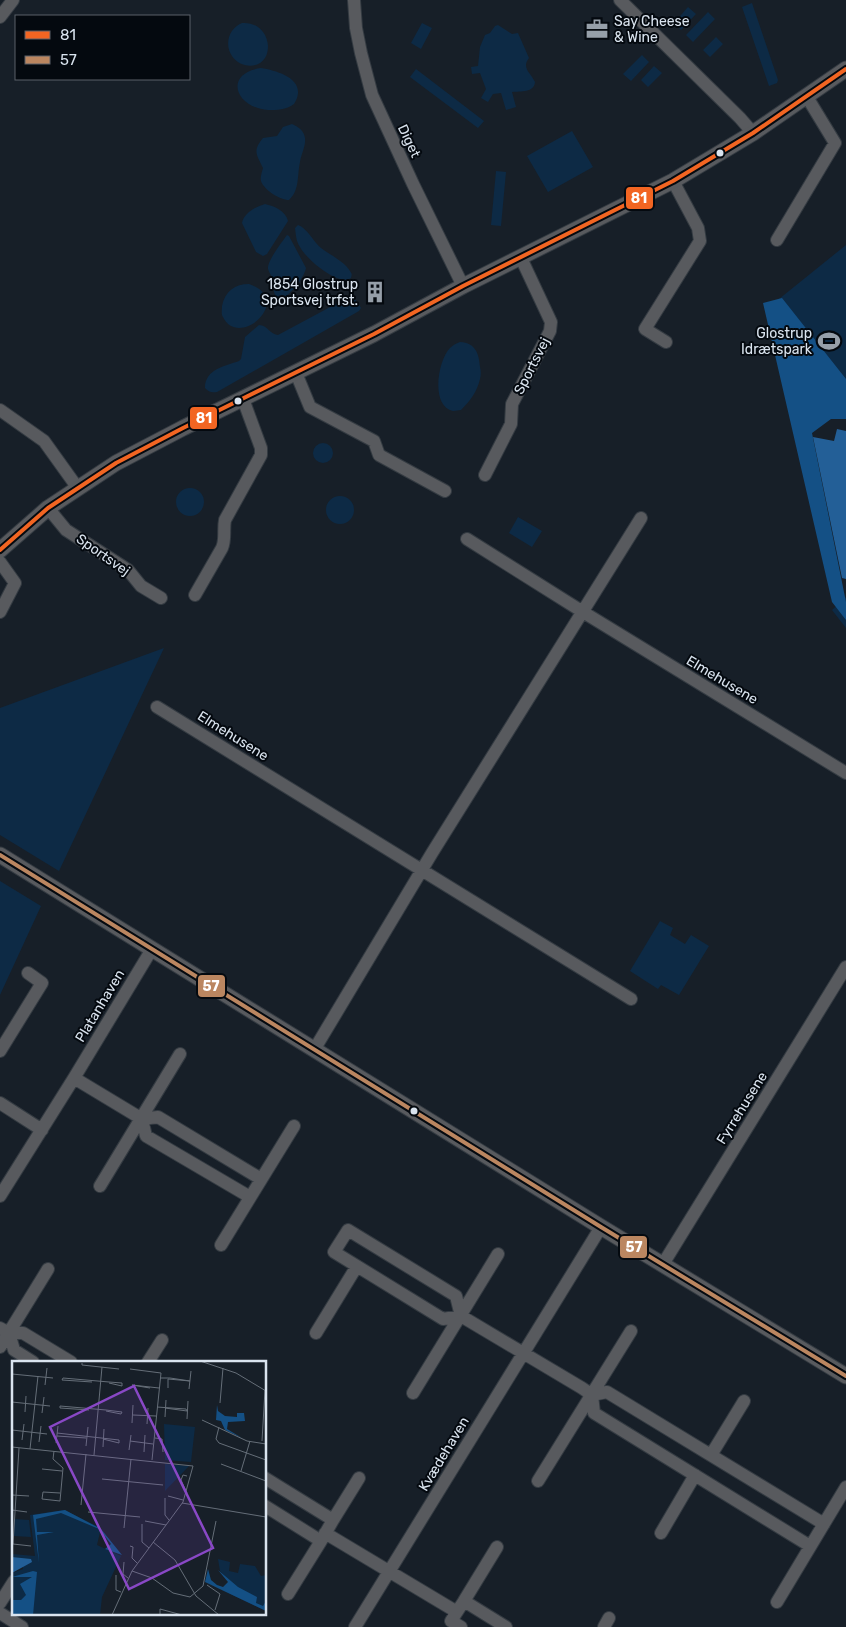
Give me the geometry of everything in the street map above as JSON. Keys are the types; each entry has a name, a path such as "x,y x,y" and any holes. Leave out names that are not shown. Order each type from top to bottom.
{"street":[{"path":"0,17 13,0"},
{"name":"Diget","path":"354,0 356,28 372,95 463,286"},
{"path":"620,0 753,133"},
{"path":"0,550 48,508 116,463 673,181 753,133 846,69"},
{"path":"777,240 835,143 806,97"},
{"path":"666,342 645,329 700,240 698,228 673,181"},
{"name":"Sportsvej","path":"485,475 511,424 512,404 550,331 551,322 521,258"},
{"path":"296,373 310,407 374,442 379,456 445,491"},
{"path":"196,594 222,548 225,540 225,520 261,455 261,448 243,399"},
{"path":"0,410 44,440 77,488"},
{"name":"Sportsvej","path":"48,508 66,530 128,570 141,586 161,598"},
{"path":"314,1050 422,870 641,518"},
{"name":"Elmehusene","path":"467,538 583,612 846,772"},
{"path":"0,562 15,583 0,612"},
{"name":"Elmehusene","path":"157,707 631,999"},
{"path":"0,855 601,1227 846,1376"},
{"name":"Platanhaven","path":"0,1196 152,949"},
{"name":"Fyrrehusene","path":"663,1264 846,967"},
{"path":"0,1051 42,983 28,974"},
{"path":"100,1186 180,1054"},
{"path":"74,1078 142,1119 158,1117 262,1179"},
{"path":"0,1103 42,1130"},
{"path":"142,1119 146,1136 250,1197"},
{"path":"221,1245 294,1126"},
{"name":"Kvædehaven","path":"355,1627 601,1227"},
{"path":"460,1316 456,1296 348,1230 334,1252 443,1319 460,1316 592,1395 608,1392 824,1524"},
{"path":"413,1393 498,1254"},
{"path":"316,1333 357,1266"},
{"path":"0,1347 4,1330 48,1269"},
{"path":"4,1330 14,1350 32,1361"},
{"path":"4,1330 23,1333 69,1361"},
{"path":"538,1481 631,1331"},
{"path":"149,1361 162,1340"},
{"path":"592,1395 594,1413 810,1546"},
{"path":"711,1455 744,1401"},
{"path":"661,1533 695,1475"},
{"path":"288,1594 359,1478"},
{"path":"266,1479 333,1520"},
{"path":"777,1602 846,1487"},
{"path":"266,1507 390,1571 456,1618 506,1627"},
{"path":"456,1618 497,1547"},
{"path":"0,1603 12,1584"},
{"path":"0,1613 22,1627"}],"shaded area":[{"path":"752,3 778,80 777,83 769,86 742,7"},
{"path":"688,7 696,14 681,30 674,23"},
{"path":"708,12 715,19 693,42 686,35"},
{"path":"242,23 257,26 266,36 267,54 262,62 253,66 243,65 235,60 228,46 231,32"},
{"path":"422,23 432,28 421,49 411,43"},
{"path":"498,25 512,34 518,33 529,58 526,68 535,82 530,90 512,92 516,107 506,110 501,93 493,94 488,102 481,98 486,89 480,73 472,74 471,67 478,66 480,47 485,35"},
{"path":"716,37 723,44 710,57 703,50"},
{"path":"642,55 649,62 631,81 623,74"},
{"path":"654,66 662,73 648,87 641,80"},
{"path":"261,68 283,74 295,83 298,89 298,96 294,104 285,109 268,110 256,108 241,97 238,83 242,76 249,71"},
{"path":"416,69 484,121 478,128 410,77"},
{"path":"292,124 302,131 305,141 297,187 289,200 273,194 265,188 261,181 263,168 257,156 257,150 263,138 277,136 283,127"},
{"path":"572,131 593,167 548,192 527,156"},
{"path":"496,171 506,172 501,226 491,225"},
{"path":"265,204 285,214 288,221 267,254 263,256 256,252 242,223 250,211"},
{"path":"298,225 321,248 347,267 352,275 351,278 346,280 339,279 331,275 303,252 297,240 295,228"},
{"path":"287,235 306,268 297,285 282,299 276,296 274,292 273,280 268,266"},
{"name":"Glostrup Idrætspark","path":"846,245 846,384 779,299"},
{"path":"249,284 262,291 267,300 265,310 250,325 240,328 231,326 222,315 223,301 231,289 239,285"},
{"path":"347,298 355,299 361,308 359,311 217,392 210,392 205,388 208,376 212,372 241,359 245,337 259,325 278,335"},
{"path":"782,298 846,379 846,419 831,419 812,433 846,602 846,620 832,602 763,303"},
{"path":"460,342 470,344 476,350 481,376 470,400 461,410 453,411 441,401 438,382 442,362 446,354 451,347"},
{"path":"837,429 846,431 846,579 842,578 813,437 834,441"},
{"path":"323,443 330,446 333,453 330,460 323,463 316,460 313,453 316,446"},
{"path":"190,488 200,492 204,502 200,512 190,516 180,512 176,502 180,492"},
{"path":"340,496 350,500 354,510 350,520 340,524 330,520 326,510 330,500"},
{"path":"518,517 542,531 532,547 509,533"},
{"path":"846,597 846,628 832,610"},
{"path":"164,648 59,871 0,835 0,708"},
{"path":"0,881 41,906 0,995"},
{"path":"660,921 673,928 670,935 685,944 691,935 709,946 679,995 661,985 658,989 630,971"}],"transit line":[{"name":"81","path":"0,550 48,508 116,463 673,181 753,133 846,69"},
{"name":"57","path":"0,855 601,1227 846,1376"}],"place":[{"name":"Say Cheese & Wine","path":"597,29"},
{"name":"1854 Glostrup Sportsvej trfst.","path":"375,292"},
{"name":"Glostrup Idrætspark","path":"829,341"}]}
